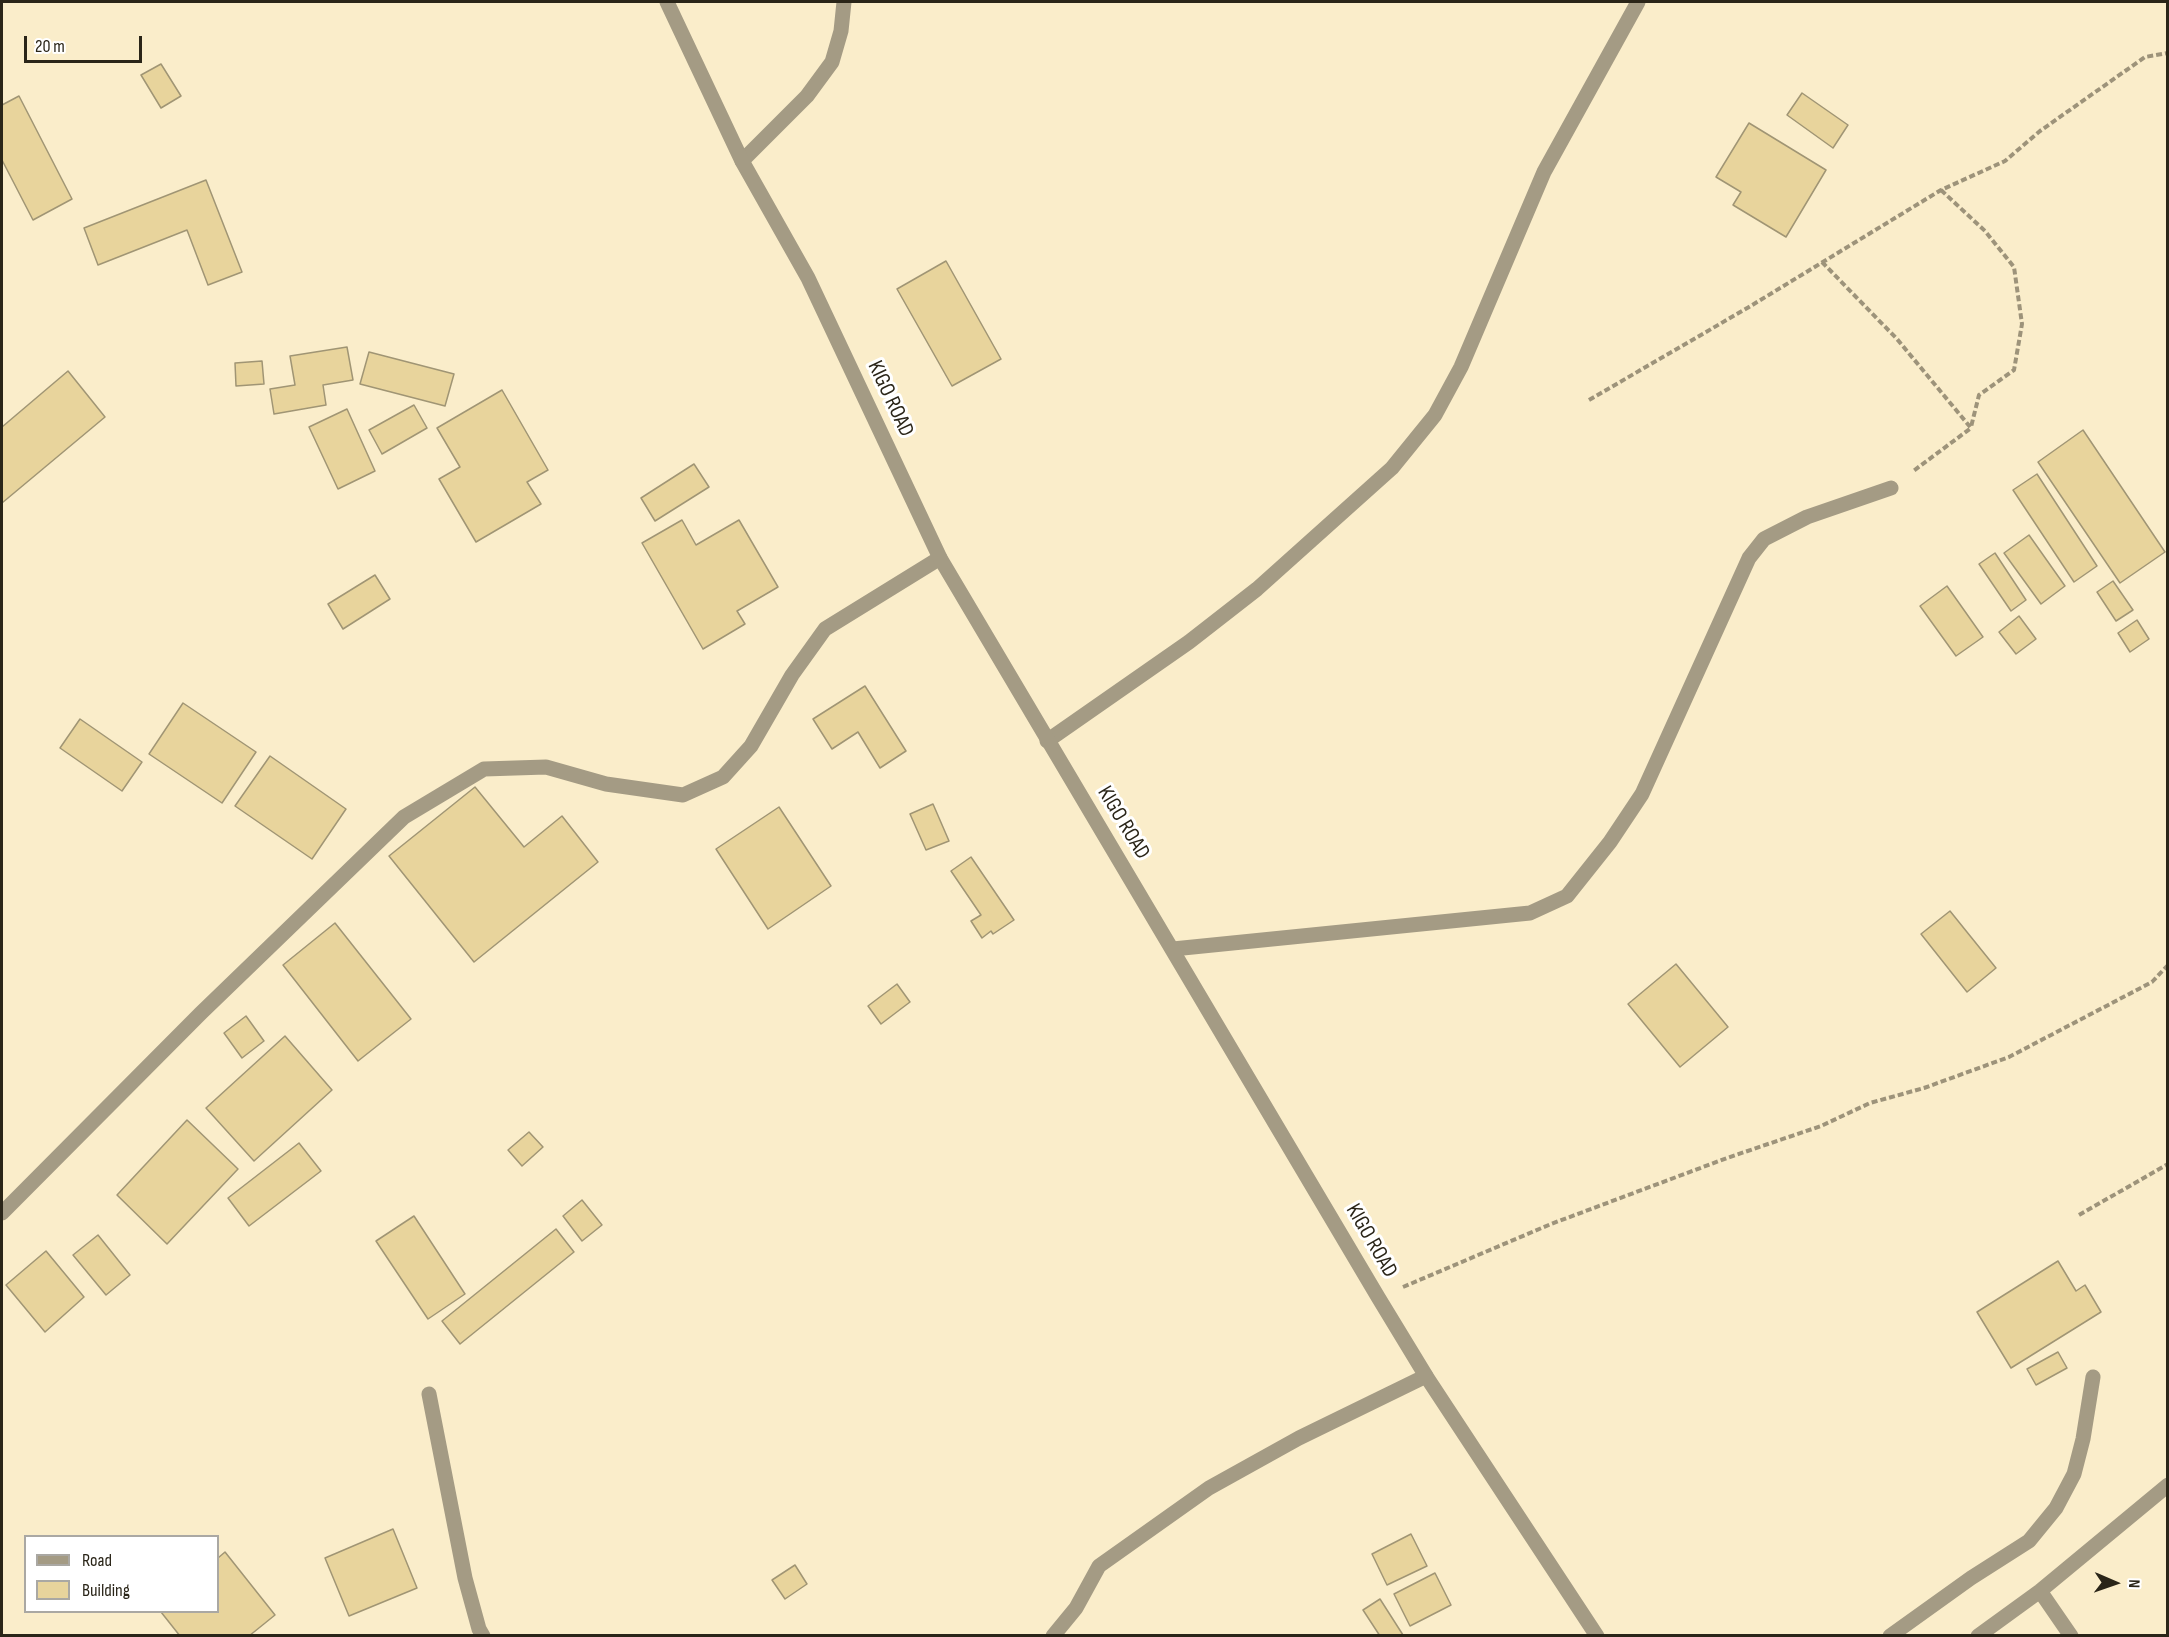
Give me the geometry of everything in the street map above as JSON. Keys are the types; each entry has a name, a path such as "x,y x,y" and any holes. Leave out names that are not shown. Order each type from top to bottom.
{"street":[{"name":"KIGO ROAD","path":"667,2 742,161 808,278 940,558 1426,1376 1598,1635"},
{"path":"742,161 807,96 832,62 841,31 844,2"},
{"path":"1047,741 1189,642 1257,589 1392,468 1436,415 1461,367 1544,172 1638,2"},
{"path":"1173,949 1530,913 1567,896 1610,842 1642,794 1749,558 1764,539 1807,517 1891,488"},
{"path":"2,1213 201,1013 404,817 484,769 546,767 606,784 683,795 723,777 751,746 792,675 825,629 940,558"},
{"path":"1053,1635 1076,1608 1100,1566 1209,1488 1299,1438 1426,1376"},
{"path":"1890,1635 1971,1578 2029,1542 2056,1508 2074,1474 2083,1439 2093,1377"},
{"path":"429,1394 465,1578 479,1629 483,1635"},
{"path":"1978,1635 2040,1591 2168,1485"},
{"path":"2040,1591 2071,1635"}],"path":[{"path":"1589,400 1749,307 1941,190 2005,161 2040,130 2145,57 2168,53"},
{"path":"1891,488 1971,428 1979,395 2014,370 2022,324 2014,267 1985,231 1941,190"},
{"path":"1822,262 1897,339 1971,428"},
{"path":"1378,1297 1562,1220 1727,1158 1821,1126 1870,1103 1924,1088 2009,1057 2151,982 2168,965"},
{"path":"2079,1215 2168,1164"}],"building":[{"path":"161,64 181,96 161,108 141,75"},
{"path":"1802,93 1848,125 1833,148 1787,115"},
{"path":"19,96 72,199 33,220 2,160 2,105"},
{"path":"1749,123 1826,170 1786,237 1733,205 1741,192 1716,177"},
{"path":"206,180 242,272 208,285 187,230 98,265 84,228"},
{"path":"946,261 1001,359 952,386 897,289"},
{"path":"347,347 353,380 323,385 326,405 274,414 270,389 295,385 290,356"},
{"path":"369,352 454,374 445,406 360,384"},
{"path":"262,361 264,384 236,386 235,363"},
{"path":"68,371 105,417 2,503 2,427"},
{"path":"502,390 548,470 527,482 541,504 476,542 439,479 460,467 437,428"},
{"path":"414,405 427,428 382,454 369,430"},
{"path":"347,409 375,471 338,489 309,427"},
{"path":"2083,430 2165,552 2120,583 2038,462"},
{"path":"694,464 709,487 655,521 641,498"},
{"path":"2037,474 2097,566 2074,582 2013,490"},
{"path":"682,520 696,545 739,520 778,587 737,611 745,624 703,649 642,543"},
{"path":"2029,535 2065,586 2041,604 2004,553"},
{"path":"1995,553 2026,600 2011,611 1979,564"},
{"path":"375,575 390,599 343,629 328,604"},
{"path":"2113,581 2133,610 2116,621 2097,592"},
{"path":"1947,586 1983,637 1956,656 1920,606"},
{"path":"2019,616 2036,639 2016,654 1999,632"},
{"path":"2137,620 2149,639 2130,652 2118,633"},
{"path":"865,686 906,751 880,768 858,732 832,749 813,719"},
{"path":"183,703 256,752 222,803 149,754"},
{"path":"80,719 142,762 122,791 60,748"},
{"path":"270,756 346,809 312,859 235,806"},
{"path":"475,787 524,847 562,816 598,862 474,962 389,856"},
{"path":"933,804 949,841 926,850 910,814"},
{"path":"779,807 831,886 768,929 716,849"},
{"path":"971,857 1014,920 993,934 991,931 982,938 971,921 981,915 951,871"},
{"path":"1950,911 1996,968 1967,992 1921,934"},
{"path":"335,923 411,1019 358,1061 283,965"},
{"path":"1676,964 1728,1027 1680,1067 1628,1004"},
{"path":"897,984 910,1002 881,1024 868,1006"},
{"path":"246,1016 264,1041 242,1058 224,1033"},
{"path":"285,1036 332,1090 254,1161 206,1108"},
{"path":"187,1120 238,1169 167,1244 117,1195"},
{"path":"529,1132 543,1147 522,1166 508,1150"},
{"path":"299,1143 321,1171 249,1226 228,1198"},
{"path":"582,1200 602,1225 582,1241 563,1216"},
{"path":"414,1216 465,1294 428,1319 376,1241"},
{"path":"556,1229 574,1252 460,1344 442,1321"},
{"path":"98,1235 130,1275 106,1295 73,1255"},
{"path":"46,1251 84,1297 45,1332 6,1285"},
{"path":"2058,1261 2076,1291 2085,1285 2101,1312 2011,1368 1977,1312"},
{"path":"2058,1352 2067,1368 2036,1385 2027,1369"},
{"path":"393,1529 417,1588 349,1616 325,1558"},
{"path":"1411,1534 1427,1566 1387,1585 1372,1554"},
{"path":"225,1552 275,1615 249,1636 180,1636 162,1613 219,1613 219,1557"},
{"path":"795,1565 807,1584 785,1599 772,1580"},
{"path":"1435,1573 1451,1605 1410,1626 1394,1594"},
{"path":"1380,1599 1402,1636 1380,1636 1363,1610"}]}
